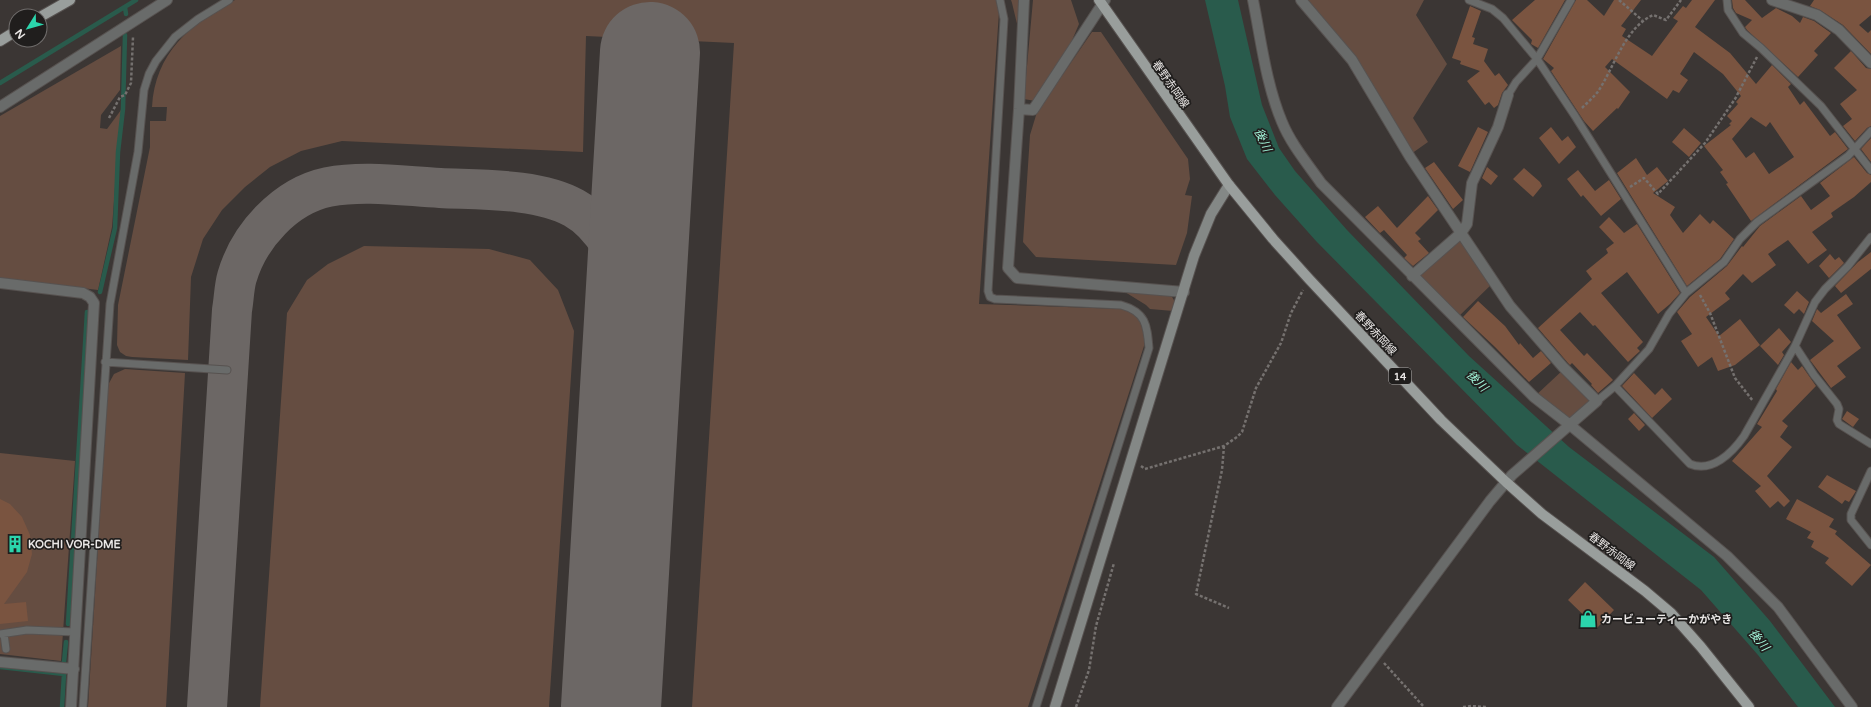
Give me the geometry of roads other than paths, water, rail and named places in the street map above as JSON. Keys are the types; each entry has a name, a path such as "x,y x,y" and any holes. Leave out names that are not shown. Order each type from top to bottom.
{"main road":[{"path":"48,12 70,0"},
{"name":"春野赤岡線","path":"1102,2 1229,185 1273,239 1309,279 1441,420 1506,482 1542,514 1671,613 1701,647 1749,707"}],"street":[{"path":"0,107 167,0"},
{"path":"1024,0 1019,109 1008,268 1017,278 1184,292"},
{"path":"1253,0 1271,88 1282,122 1296,150 1321,183 1534,397 1570,424 1727,556 1778,607 1852,707"},
{"path":"1301,0 1352,60 1410,157 1510,306 1563,367 1597,401 1506,482 1490,501 1337,707"},
{"path":"1772,0 1816,15 1839,30 1871,63"},
{"path":"1019,109 1033,110 1102,2"},
{"path":"1412,276 1461,233 1467,224 1472,183 1498,127 1508,95"},
{"path":"1055,707 1194,256 1211,214 1229,185"},
{"path":"0,283 82,293 90,297 94,303 71,707"},
{"path":"0,662 74,669"}],"lane":[{"path":"83,707 110,304 138,152 144,90 149,74 175,37 198,18 230,0"},
{"path":"1000,0 1004,19 988,291 990,297 995,299 1121,305 1134,309 1143,318 1148,336 1149,348 1036,707"},
{"path":"1469,0 1492,8 1537,59 1623,191 1686,293"},
{"path":"1508,95 1516,82 1537,59 1571,0"},
{"path":"1727,0 1728,10 1735,23 1743,33 1761,48 1821,106 1871,170"},
{"path":"1597,401 1615,386 1649,350 1669,314 1686,293 1724,262 1740,239 1757,222 1848,156 1854,147 1871,131"},
{"path":"1615,386 1690,464 1697,467 1718,462 1735,448 1795,346 1815,302 1825,289 1848,266 1871,237"},
{"path":"1795,346 1814,375 1837,404 1839,409 1837,420 1839,424 1871,444"},
{"path":"105,362 227,370"},
{"path":"1871,471 1851,514 1851,520 1871,545"},
{"path":"6,649 2,634 27,630 75,632"}],"water":[{"name":"後川","path":"1205,0 1238,0 1262,105 1279,148 1295,171 1347,230 1469,356 1569,447 1714,557 1770,621 1835,707 1798,707 1758,655 1701,590 1517,445 1316,241 1275,195 1247,159 1230,117 1225,86"}],"waterway":[{"path":"0,83 136,0"},
{"path":"125,7 126,14"},
{"path":"100,292 115,228 118,152 123,109 125,35"},
{"path":"68,624 87,312"},
{"path":"64,662 66,642"},
{"path":"0,667 64,674 62,707"}],"place":[{"name":"KOCHI VOR-DME","path":"15,544"},
{"name":"カービューティーかがやき","path":"1588,619"}]}
